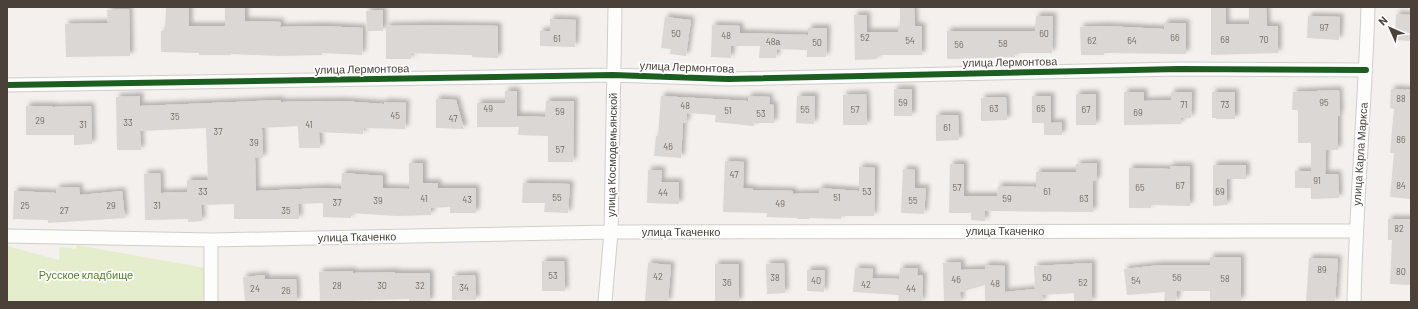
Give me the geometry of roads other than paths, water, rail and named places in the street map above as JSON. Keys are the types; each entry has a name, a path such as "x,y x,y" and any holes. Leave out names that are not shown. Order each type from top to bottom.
{"street":[{"name":"улица Космодемьянской","path":"605,302 611,232 614,7"},
{"name":"улица Карла Маркса","path":"1354,302 1355,231 1366,70 1368,7"},
{"name":"улица Лермонтова","path":"7,85 613,75 728,79 1163,70 1366,70"},
{"name":"улица Ткаченко","path":"7,236 211,240 611,232 1355,231"},
{"path":"211,240 211,302"}],"park label":[{"name":"Русское кладбище","path":"86,275"}]}
